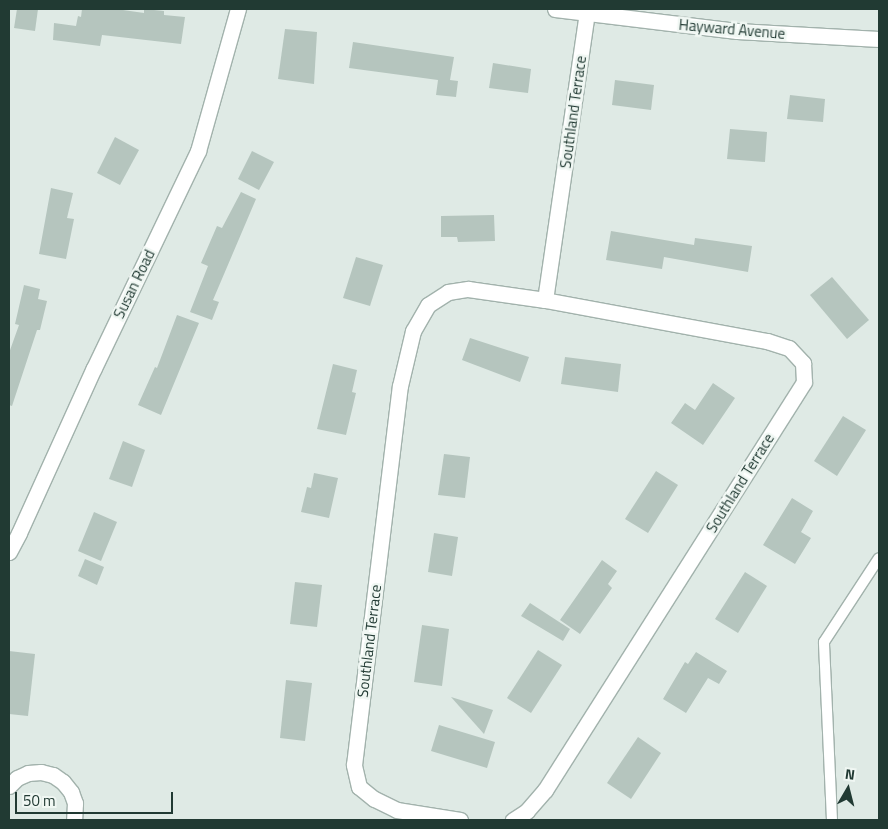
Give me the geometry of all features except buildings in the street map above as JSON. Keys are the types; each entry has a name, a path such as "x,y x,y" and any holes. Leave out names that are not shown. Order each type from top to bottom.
{"street":[{"name":"Susan Road","path":"9,552 20,533 94,368 198,151 238,9"},
{"name":"Hayward Avenue","path":"555,9 737,31 879,39"},
{"name":"Southland Terrace","path":"545,300 587,13"},
{"name":"Southland Terrace","path":"460,820 397,810 374,799 359,787 354,765 400,386 413,331 428,305 448,292 468,289 545,300 774,343 789,348 803,363 804,382 545,790 527,811 513,820"},
{"path":"9,786 17,778 28,773 40,772 53,775 63,782 71,792 75,803 74,820"}],"lane":[{"path":"832,820 824,642 879,558"}]}
